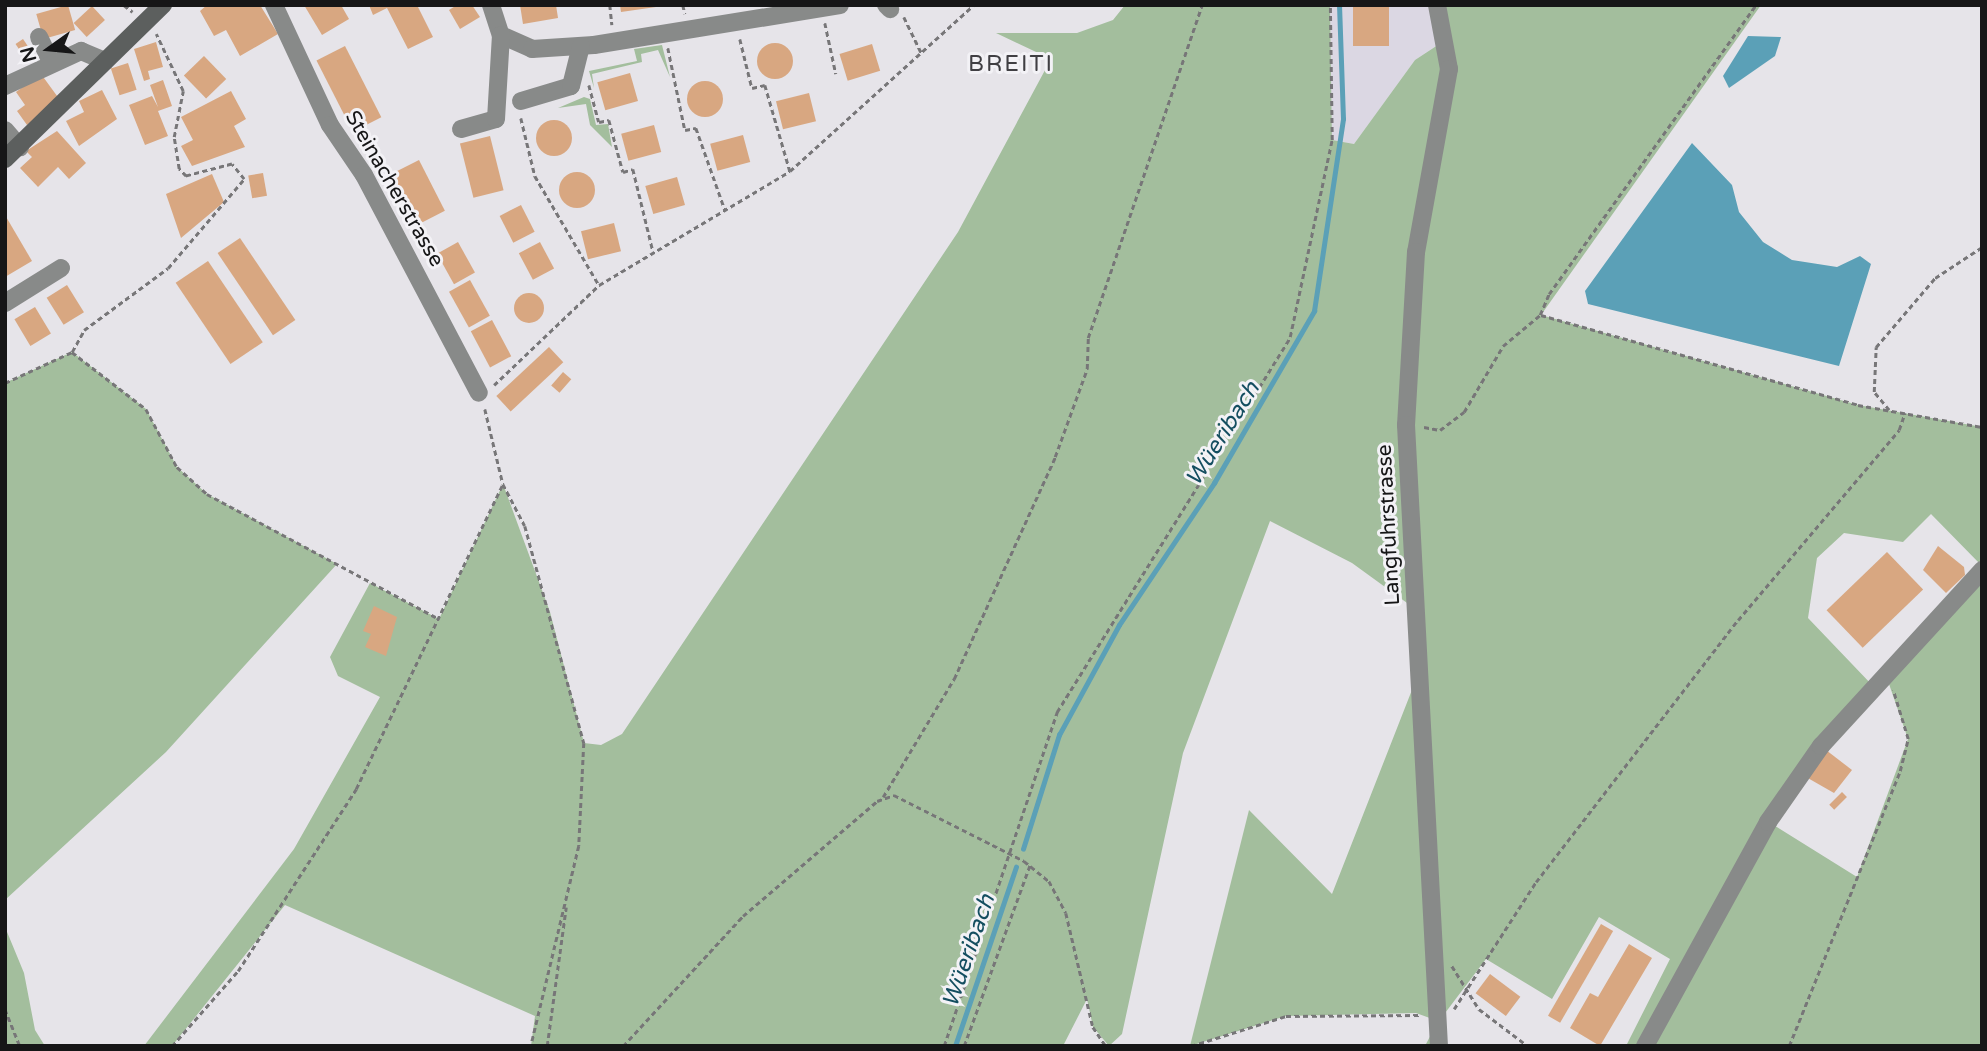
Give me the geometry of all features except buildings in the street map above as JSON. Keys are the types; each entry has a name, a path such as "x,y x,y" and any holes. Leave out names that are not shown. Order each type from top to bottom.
{"street":[{"path":"5,159 163,5"},
{"name":"Steinacherstrasse","path":"274,5 330,125 364,175 479,393"},
{"path":"460,129 496,119 501,35 491,5"},
{"name":"Langfuhrstrasse","path":"1437,5 1449,69 1416,252 1406,425 1439,1046"},
{"path":"501,35 532,48 581,46 831,6"},
{"path":"38,37 51,62"},
{"path":"521,101 571,86 581,46"},
{"path":"5,86 51,62 81,51 105,61"},
{"path":"5,130 20,146"},
{"path":"5,303 61,268"},
{"path":"1645,1046 1768,822 1821,746 1982,570"}],"path":[{"path":"610,5 615,42"},
{"path":"531,1046 583,817 584,743 525,526 503,484 479,393 499,382 599,285 790,171 974,5"},
{"path":"622,1046 726,932 883,797 954,679 1055,457 1087,369 1088,338 1202,5"},
{"path":"944,1046 1057,712 1290,337 1332,140 1330,5"},
{"path":"1406,425 1440,430 1464,412 1503,346 1540,315 1549,294 1756,5"},
{"path":"831,6 836,74"},
{"path":"888,7 910,21 922,54"},
{"path":"5,383 72,352 84,330 168,268 244,179 232,164 186,176 178,169 174,137 183,91 170,54 145,22"},
{"path":"738,23 752,88 765,85 790,171"},
{"path":"668,34 685,130 696,128 725,210"},
{"path":"586,72 599,122 609,120 623,172 632,169 653,251"},
{"path":"521,101 536,176 599,285"},
{"path":"1889,410 1874,392 1870,372 1876,347 1936,278 1982,247"},
{"path":"1540,315 1889,410 1982,427"},
{"path":"72,352 146,408 177,467 207,494 439,619"},
{"path":"1191,1046 1313,1013 1416,1013 1439,1021 1467,992 1536,882 1738,620 1899,430 1905,413"},
{"path":"173,1046 285,905 356,789 503,484"},
{"path":"1789,1046 1900,771 1906,724 1883,676"},
{"path":"883,797 910,799 1030,865 1062,903 1093,1027 1106,1046"},
{"path":"964,1046 1030,865"},
{"path":"547,1046 566,900"},
{"path":"1447,957 1479,1009 1528,1046"},
{"path":"5,1009 20,1046"}],"shaded area":[{"path":"1330,5 1437,5 1444,41 1415,60 1354,144 1332,140"}],"green space":[{"path":"1125,5 1330,5 1332,140 1354,144 1415,60 1444,41 1437,5 1761,5 1541,315 1858,405 1982,427 1982,566 1931,514 1903,542 1844,533 1817,558 1808,618 1873,686 1769,822 1857,877 1908,739 1889,684 1982,570 1982,1046 1626,1046 1670,959 1599,917 1552,999 1486,959 1439,1021 1439,1046 1425,1046 1438,1021 1416,1013 1286,1016 1190,1046 1249,810 1332,894 1419,672 1414,608 1352,563 1270,521 1183,753 1122,1034 1109,1046 1093,1027 1087,999 1063,1046 531,1046 535,1016 285,905 172,1046 144,1046 294,849 380,697 338,676 330,657 370,583 439,619 503,484 550,612 584,743 601,745 622,734 958,232 1051,59 996,33 1077,33 1113,20"},
{"path":"662,45 670,77 658,50 641,54 642,62 592,74 594,88 589,71 637,61 634,49"},
{"path":"584,97 590,99 596,125 608,124 612,147 590,125 586,104 558,108"},
{"path":"72,352 146,409 177,467 207,494 337,564 166,752 5,900 5,383"},
{"path":"5,927 24,973 35,1030 45,1046 5,1046"}],"water":[{"path":"1748,36 1781,37 1775,56 1729,88 1723,76"},
{"path":"1692,143 1732,185 1739,212 1763,242 1792,260 1837,267 1860,256 1871,264 1839,366 1588,304 1585,291"}],"waterway":[{"name":"Wüeribach","path":"1023,849 1059,735 1119,625 1214,483 1314,311 1343,119 1339,5"},
{"name":"Wüeribach","path":"955,1046 1016,867"}],"district":[{"name":"BREITI","path":"1011,64"}]}
